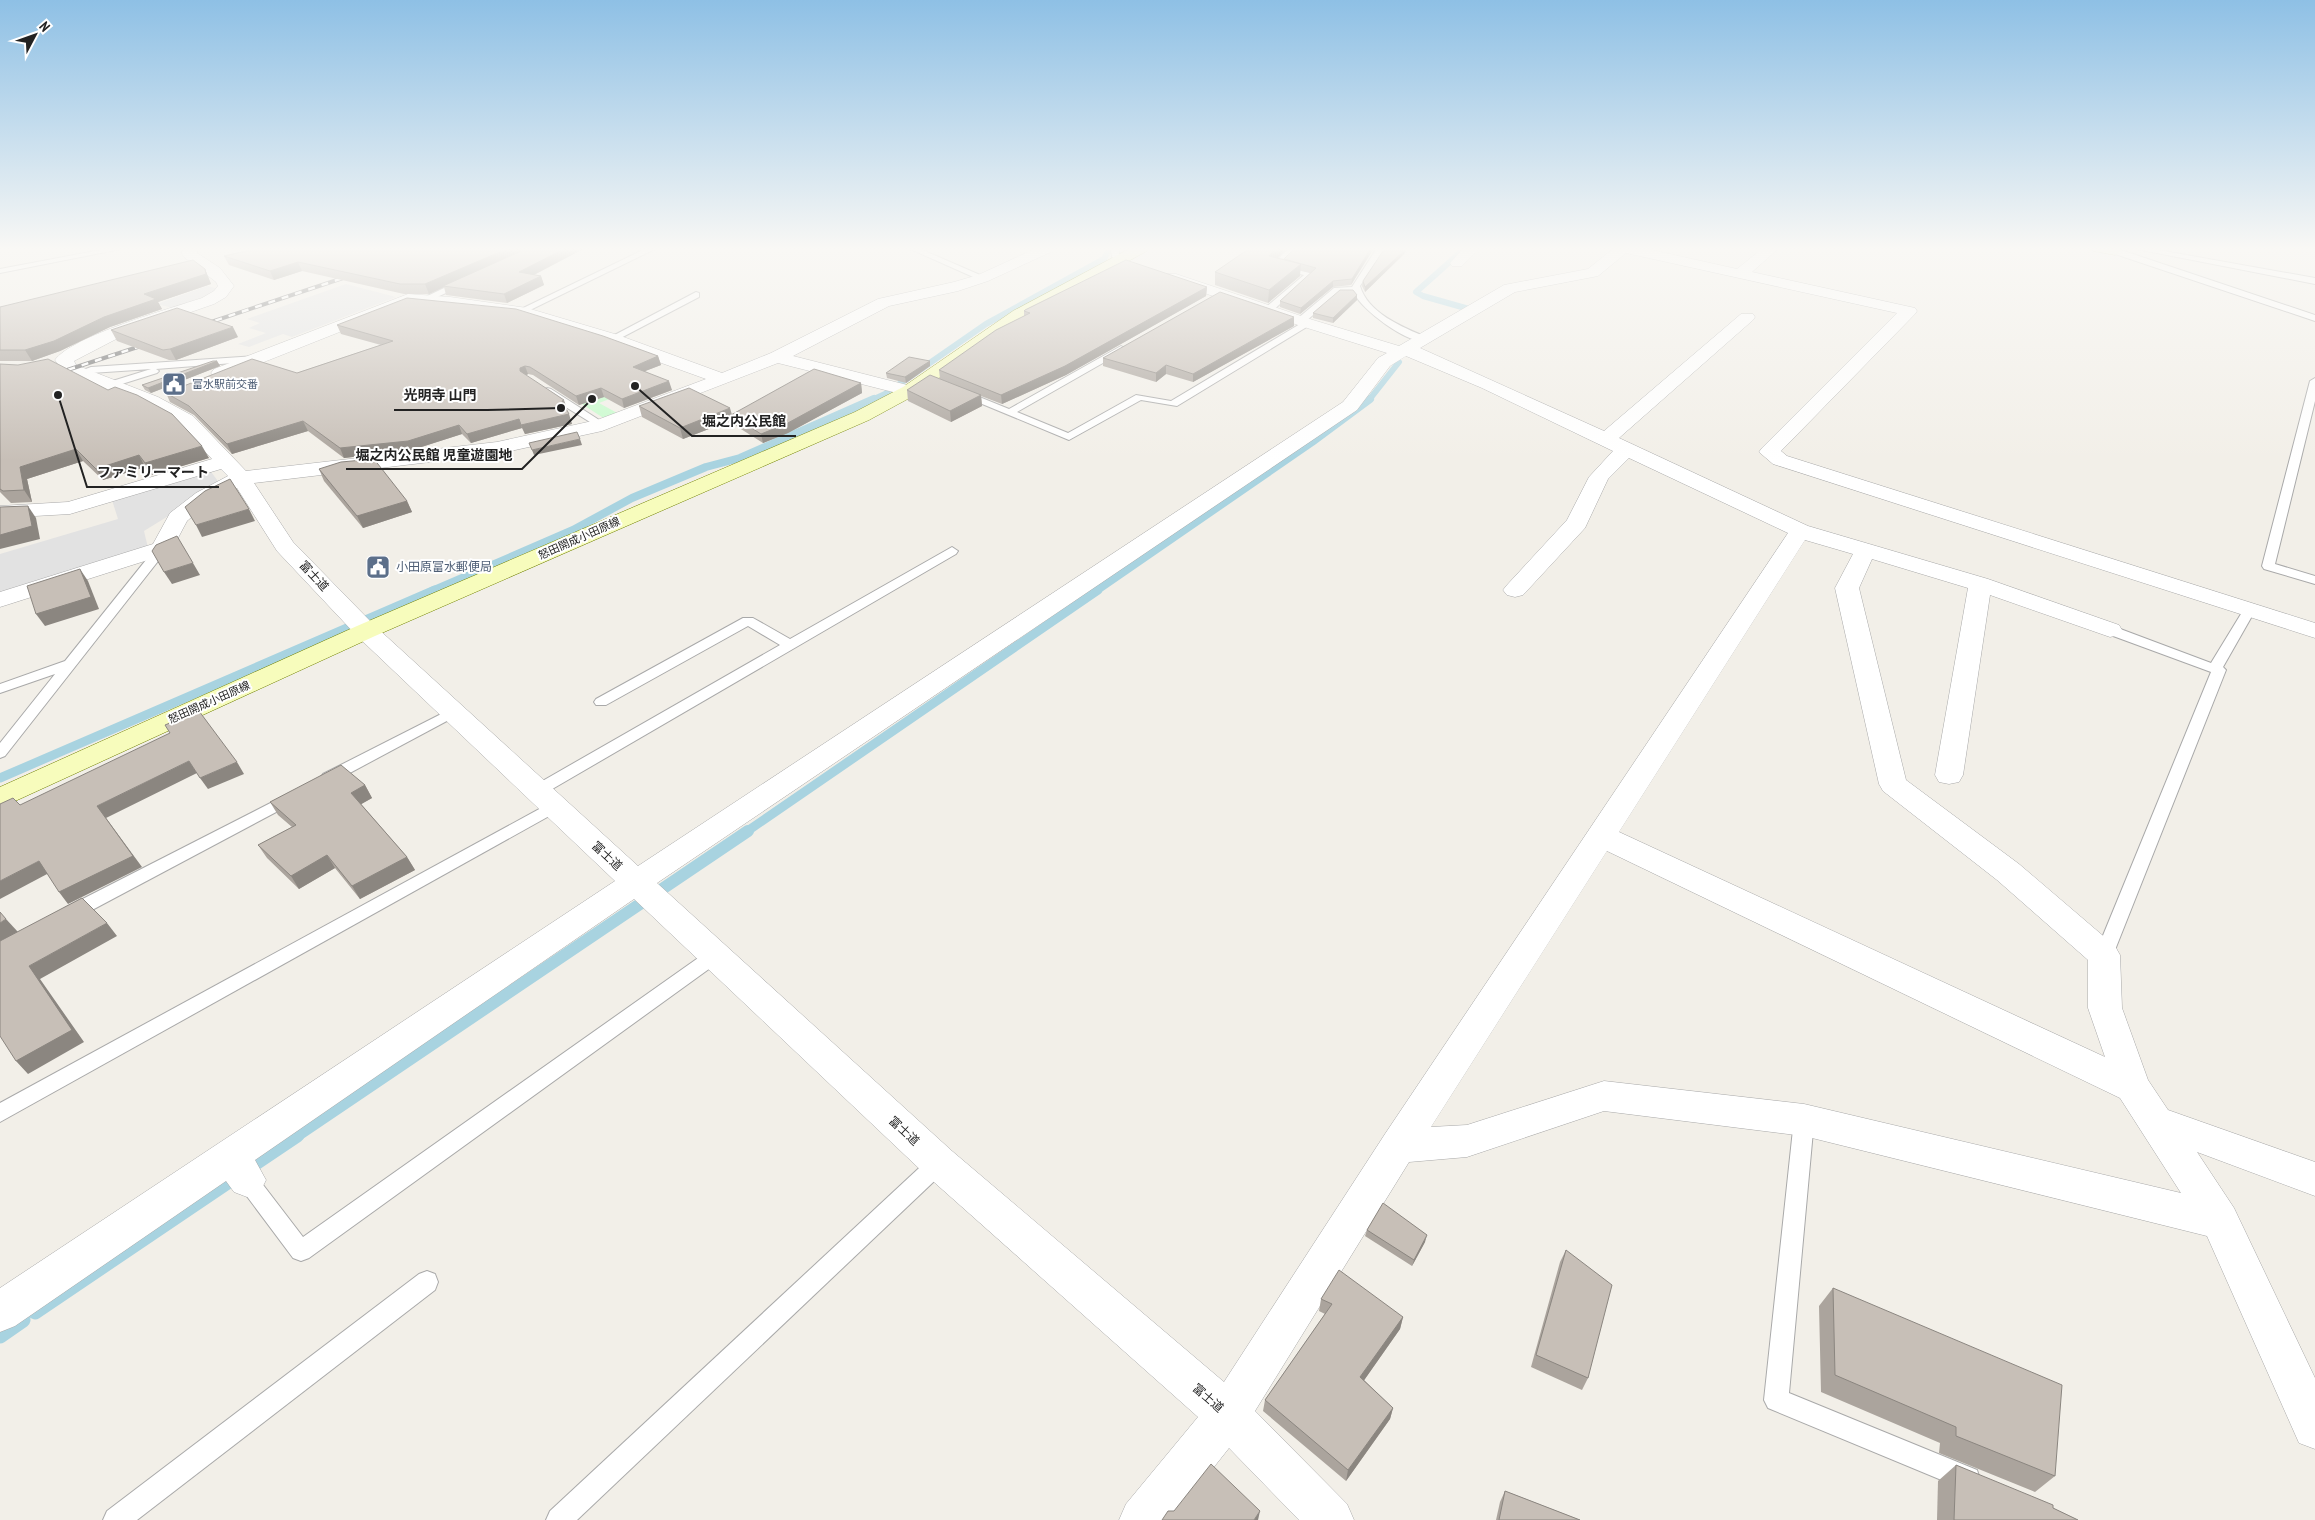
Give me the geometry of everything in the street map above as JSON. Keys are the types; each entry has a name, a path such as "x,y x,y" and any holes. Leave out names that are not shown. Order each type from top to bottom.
{"main road":[{"name":"怒田開成小田原線","path":"0,798 360,625 862,416 919,386 1012,319"}],"street":[{"name":"富士道","path":"154,319 99,339 55,362 109,385 151,400 186,420 241,478 285,546 360,625 939,1164 1228,1415 1331,1520"},
{"path":"204,380 358,319"},
{"path":"547,319 612,339 722,379"},
{"path":"0,600 162,548 178,518 202,497 241,478 497,448 602,425 777,357 851,319"},
{"path":"1294,319 1411,347 1800,531 1980,584 2110,630"},
{"path":"0,1312 239,1169 1350,406 1384,362 1458,319"},
{"path":"1515,590 1577,523 1616,444 1745,319"},
{"path":"1901,319 1769,452 1780,460 2315,631"},
{"path":"777,357 883,384 919,386"},
{"path":"151,400 168,394"},
{"path":"0,512 70,508 225,461"},
{"path":"1142,1520 1228,1415 1398,1146 1800,531"},
{"path":"1866,549 1846,588 1893,784 2008,872 2104,955 2105,1008 2133,1087 2220,1221 2315,1427"},
{"path":"1949,774 1980,584"},
{"path":"1600,836 2133,1087"},
{"path":"1398,1146 1467,1141 1604,1096 1804,1120 2220,1221"},
{"path":"2155,1120 2315,1179"}],"lane":[{"path":"612,339 650,319"},
{"path":"950,389 1069,437 1140,397 1173,404 1306,319"},
{"path":"1385,319 1408,334 1411,347"},
{"path":"1009,413 1133,342"},
{"path":"80,373 91,370 256,359"},
{"path":"109,385 180,363"},
{"path":"2315,381 2312,404 2268,566 2315,580"},
{"path":"537,384 602,425"},
{"path":"0,753 162,548"},
{"path":"0,1113 546,799 791,645 952,551"},
{"path":"2215,668 2250,609"},
{"path":"601,702 748,621 791,645"},
{"path":"2104,955 2219,670 2110,630"},
{"path":"0,689 71,664"},
{"path":"61,918 453,712"},
{"path":"239,1169 301,1251 714,956"},
{"path":"1804,1120 1776,1400 1988,1487"},
{"path":"559,1520 939,1164"},
{"path":"116,1520 427,1282"}],"green space":[{"path":"565,393 620,395 599,403 619,414 605,419"}],"shaded area":[{"path":"247,319 339,319 292,337 283,334 249,347 238,344 266,333 249,328 260,323"},
{"path":"209,469 220,484 144,531 148,548 0,595 0,554 118,519 112,500"}],"building":[{"path":"0,319 100,319 54,341 25,350 0,350"},
{"path":"144,319 209,319 233,327 163,350 111,330"},
{"path":"353,319 548,319 658,356 633,367 669,381 622,399 601,388 576,396 530,367 525,366 520,368 520,371 564,400 562,401 569,414 521,425 519,419 467,434 459,425 408,441 340,448 303,421 227,444 189,406 166,393 252,359 297,373 393,341 337,325"},
{"path":"1018,319 1150,319 1065,366 1001,395 939,370 996,330"},
{"path":"1172,319 1291,319 1193,374 1166,365 1156,373 1103,358"},
{"path":"909,357 930,361 905,377 886,373"},
{"path":"48,359 108,390 115,387 137,395 172,414 202,446 145,463 139,455 96,469 76,449 20,467 24,490 3,491 0,489 0,364 18,365"},
{"path":"217,361 148,388 142,385"},
{"path":"814,369 861,383 786,424 761,434 731,415"},
{"path":"930,375 981,395 950,411 907,390"},
{"path":"689,388 730,408 680,428 639,406"},
{"path":"577,432 580,439 532,450 529,443"},
{"path":"374,459 407,501 357,516 319,469 341,462"},
{"path":"230,479 249,509 196,525 185,507 205,491"},
{"path":"28,506 32,526 0,535 0,507"},
{"path":"177,536 193,563 164,572 152,551 156,545"},
{"path":"80,569 91,597 36,614 27,586"},
{"path":"199,711 237,762 200,778 189,761 97,806 133,856 59,892 39,861 0,881 0,804 13,798 20,805 170,733 165,725"},
{"path":"341,765 365,785 351,793 407,857 352,886 327,855 291,876 258,845 296,825 270,802"},
{"path":"82,898 107,923 29,966 72,1030 16,1061 0,1036 0,941"},
{"path":"0,912 6,919 0,923"},
{"path":"1383,1203 1427,1235 1414,1260 1367,1230"},
{"path":"1566,1250 1612,1285 1588,1378 1536,1355"},
{"path":"1339,1270 1403,1317 1360,1377 1393,1408 1348,1470 1265,1400 1332,1304 1321,1299"},
{"path":"1833,1288 2062,1385 2055,1476 1956,1436 1956,1427 1835,1375"},
{"path":"1211,1464 1260,1511 1254,1520 1162,1520 1168,1511 1174,1511"},
{"path":"1956,1465 2053,1505 2053,1508 2078,1520 1954,1520"},
{"path":"1505,1491 1580,1520 1499,1520"}],"waterway":[{"path":"872,400 885,394 995,319"},
{"path":"1369,399 1399,362"},
{"path":"432,591 573,530 632,498 706,467 740,458 874,399"},
{"path":"1096,591 1312,442 1369,399"},
{"path":"0,778 435,590"},
{"path":"746,832 1098,590"},
{"path":"295,1137 748,831"},
{"path":"35,1312 297,1135"},
{"path":"0,1336 23,1320"}],"railway":[{"path":"202,325 220,319"},
{"path":"55,374 150,343"}],"place":[{"name":"富水駅前交番","path":"174,384"},
{"name":"堀之内公民館","path":"635,386"},
{"name":"ファミリーマート","path":"58,395"},
{"name":"堀之内公民館 児童遊園地","path":"592,399"},
{"name":"光明寺 山門","path":"561,408"},
{"name":"小田原富水郵便局","path":"378,567"}]}
